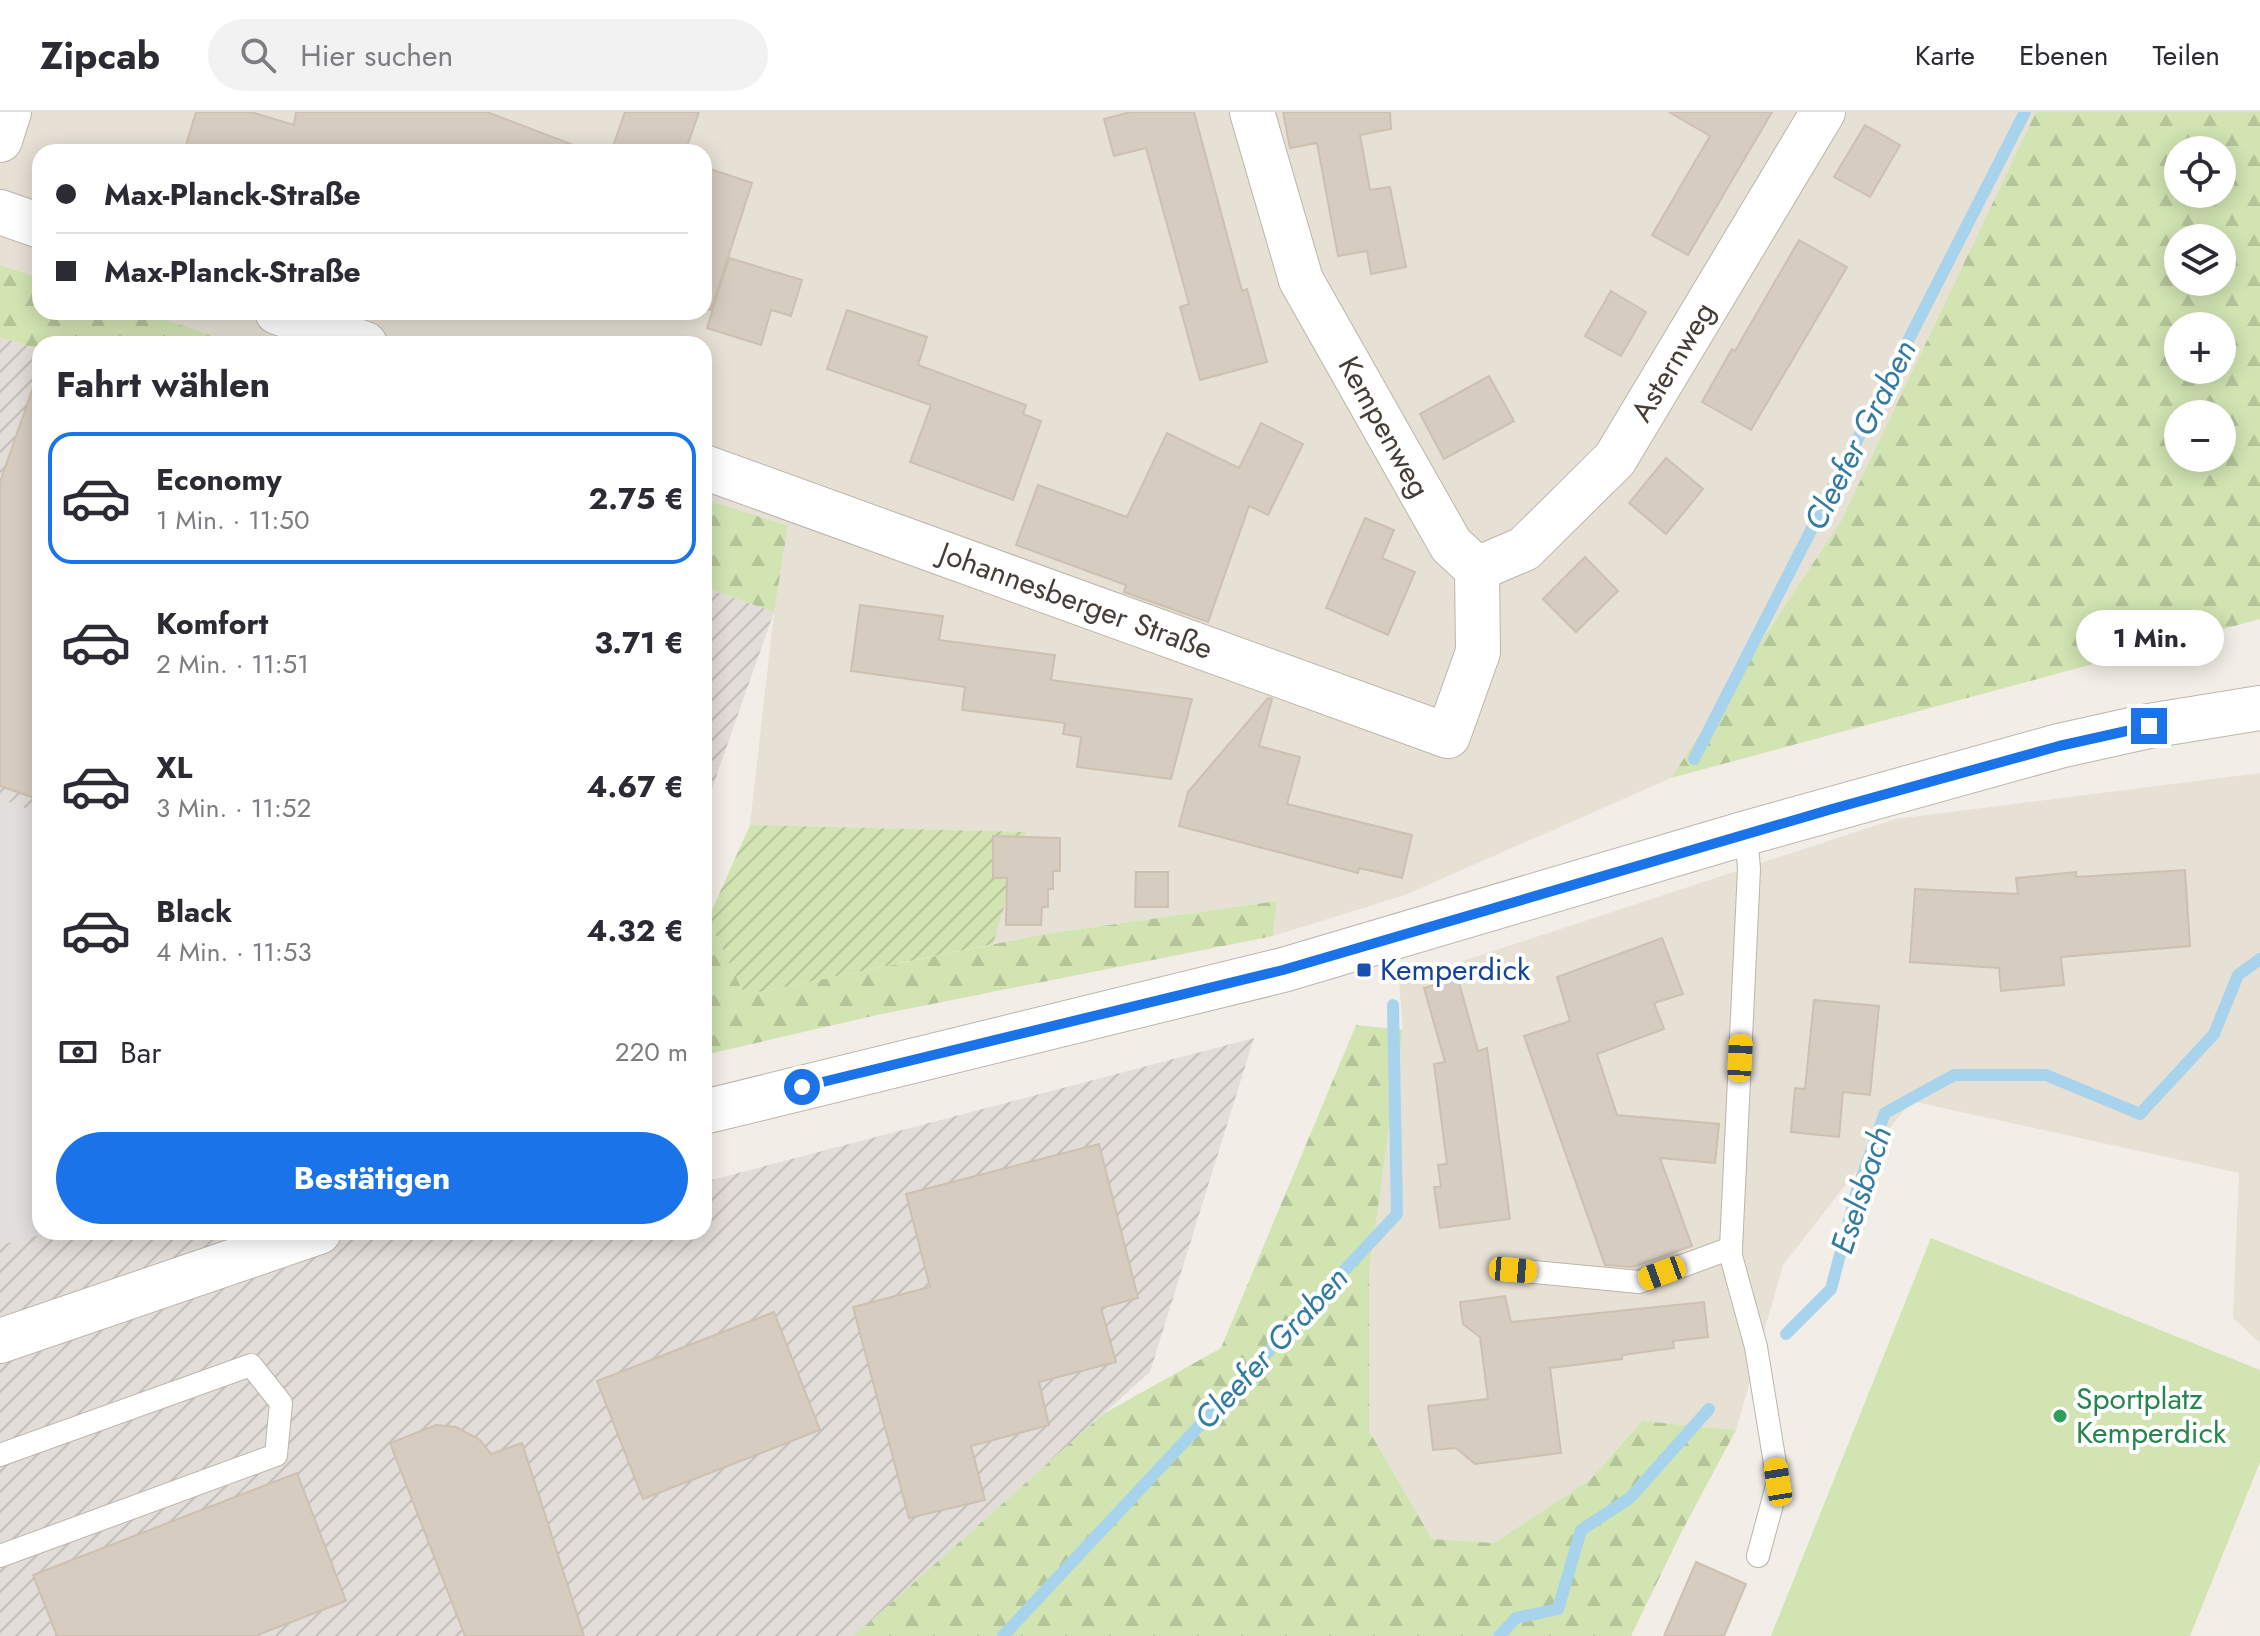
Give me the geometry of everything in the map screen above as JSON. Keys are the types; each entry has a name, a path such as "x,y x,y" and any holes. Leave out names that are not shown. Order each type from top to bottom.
{"street":[{"path":"0,140 9,112"},
{"name":"Kempenweg","path":"1252,112 1301,280 1451,545 1477,569"},
{"name":"Asternweg","path":"1477,569 1524,549 1615,459 1823,112"},
{"path":"0,212 32,223"},
{"path":"299,320 343,336"},
{"name":"Johannesberger Straße","path":"712,470 1448,736 1478,652 1477,569"},
{"path":"712,1110 1283,970 1746,833 2059,746 2149,726 2260,708"},
{"path":"0,1341 296,1240"}],"lane":[{"path":"1746,833 1749,869 1731,1256 1756,1347 1778,1482 1758,1556"},
{"path":"1513,1270 1639,1282 1731,1248"},
{"path":"0,1455 251,1365 281,1403 276,1455 0,1556"}],"shaded area":[{"path":"0,112 2036,112 1841,521 1671,778 1405,895 1273,936 1277,901 993,944 1026,832 750,825 774,612 788,527 712,502 712,336 214,336 166,320 712,320 712,144 32,144 32,275 0,265"},
{"path":"0,337 32,347 32,1240 712,1240 712,1180 1254,1038 1150,1372 854,1636 0,1636"},
{"path":"712,590 774,612 712,788"},
{"path":"2260,773 2260,1343 2233,1318 2239,1173 1911,1101 1783,1265 1736,1430 1642,1421 1590,1480 1494,1543 1432,1539 1369,1431 1369,1271 1403,1030 1399,982 1895,819"},
{"path":"0,799 32,810 32,1237 0,1245"}],"green space":[{"path":"2036,112 2260,112 2260,619 1671,778 1841,521"},
{"path":"0,265 32,275 32,320 166,320 214,336 32,336 32,347 0,337"},
{"path":"712,502 788,526 774,612 712,590"},
{"path":"750,825 1026,832 993,944 745,995 712,927 712,910"},
{"path":"1277,901 1273,936 877,1015 712,1053 712,927 745,995 1039,935"},
{"path":"1356,1025 1403,1030 1369,1271 1369,1431 1432,1539 1494,1543 1590,1480 1642,1421 1736,1430 1631,1636 854,1636 1103,1414 1221,1348"},
{"name":"Sportplatz Kemperdick","path":"1931,1238 2260,1370 2260,1462 2190,1636 1771,1636"}],"building":[{"path":"196,112 251,112 294,125 296,112 487,112 571,144 186,144"},
{"path":"625,112 699,112 688,144 614,144"},
{"path":"1131,112 1194,112 1242,291 1247,289 1267,362 1200,380 1180,307 1189,304 1146,148 1114,156 1104,119"},
{"path":"1283,112 1390,112 1391,129 1360,135 1370,190 1390,187 1406,267 1371,274 1367,251 1338,256 1317,143 1290,148"},
{"path":"1669,112 1772,112 1688,255 1652,235 1710,136"},
{"path":"1865,125 1900,145 1870,197 1834,177"},
{"path":"712,170 752,183 712,307"},
{"path":"1799,240 1847,267 1751,430 1702,402"},
{"path":"729,258 802,280 791,316 771,310 761,345 707,328"},
{"path":"1611,291 1646,312 1621,356 1585,336"},
{"path":"847,310 927,337 918,365 1026,405 1023,414 1041,421 1013,500 910,462 931,405 827,369"},
{"path":"1489,376 1514,421 1444,459 1420,414"},
{"path":"32,391 32,797 0,786 0,482"},
{"path":"1261,423 1303,444 1268,515 1249,506 1208,622 1124,592 1126,585 1016,545 1038,485 1127,517 1167,433 1239,468"},
{"path":"1666,458 1703,489 1666,534 1629,503"},
{"path":"1365,518 1394,530 1382,558 1415,572 1388,635 1326,608"},
{"path":"1585,557 1618,591 1576,632 1543,599"},
{"path":"860,605 943,616 939,640 1055,655 1051,680 1192,699 1171,779 1077,767 1081,737 1063,734 1065,723 962,710 965,687 851,671"},
{"path":"1268,698 1272,699 1259,746 1300,757 1287,804 1412,835 1402,878 1359,868 1358,873 1179,826 1188,792"},
{"path":"993,836 1060,838 1060,871 1053,871 1053,889 1048,889 1048,907 1042,907 1041,925 1006,925 1007,878 993,878"},
{"path":"2185,870 2190,946 2061,957 2064,985 2001,991 1999,968 1910,962 1915,889 2018,894 2016,878 2076,872 2076,877"},
{"path":"1136,872 1168,872 1168,907 1135,907"},
{"path":"1662,938 1683,994 1654,1003 1664,1029 1597,1054 1617,1115 1719,1124 1715,1163 1660,1158 1692,1246 1632,1267 1605,1265 1524,1036 1570,1021 1557,977"},
{"path":"1458,979 1478,1051 1487,1048 1510,1219 1440,1228 1434,1187 1441,1187 1438,1165 1447,1164 1434,1064 1445,1062 1424,988"},
{"path":"1814,1000 1879,1006 1870,1095 1843,1092 1839,1137 1791,1132 1795,1088 1805,1089"},
{"path":"1099,1144 1138,1298 1101,1308 1116,1362 1039,1382 1049,1425 971,1446 985,1500 909,1518 853,1307 930,1287 906,1194"},
{"path":"1505,1296 1511,1322 1704,1302 1708,1337 1673,1341 1674,1348 1622,1355 1622,1359 1550,1368 1561,1453 1475,1464 1456,1448 1433,1450 1428,1406 1488,1399 1480,1337 1463,1324 1460,1302"},
{"path":"774,1312 820,1430 643,1499 597,1381"},
{"path":"436,1425 456,1427 480,1440 491,1454 522,1443 584,1636 465,1636 390,1443"},
{"path":"297,1473 346,1601 255,1636 57,1636 33,1575"},
{"path":"1696,1562 1746,1584 1724,1636 1664,1636"}],"waterway":[{"name":"Cleefer Graben","path":"1694,759 2025,112"},
{"name":"Eselsbach","path":"1786,1334 1831,1289 1857,1190 1885,1113 1954,1075 2046,1075 2140,1114 2214,1034 2238,975 2260,959"},
{"name":"Cleefer Graben","path":"1003,1636 1397,1214 1393,1005"},
{"name":"Eselsbach","path":"1499,1636 1516,1618 1558,1609 1581,1530 1630,1498 1709,1409"}],"place":[{"name":"Kemperdick","path":"1364,970"},
{"name":"Sportplatz Kemperdick","path":"2060,1416"}],"route":[{"path":"802,1087 1283,970 1832,809 2059,746 2149,726"}]}
